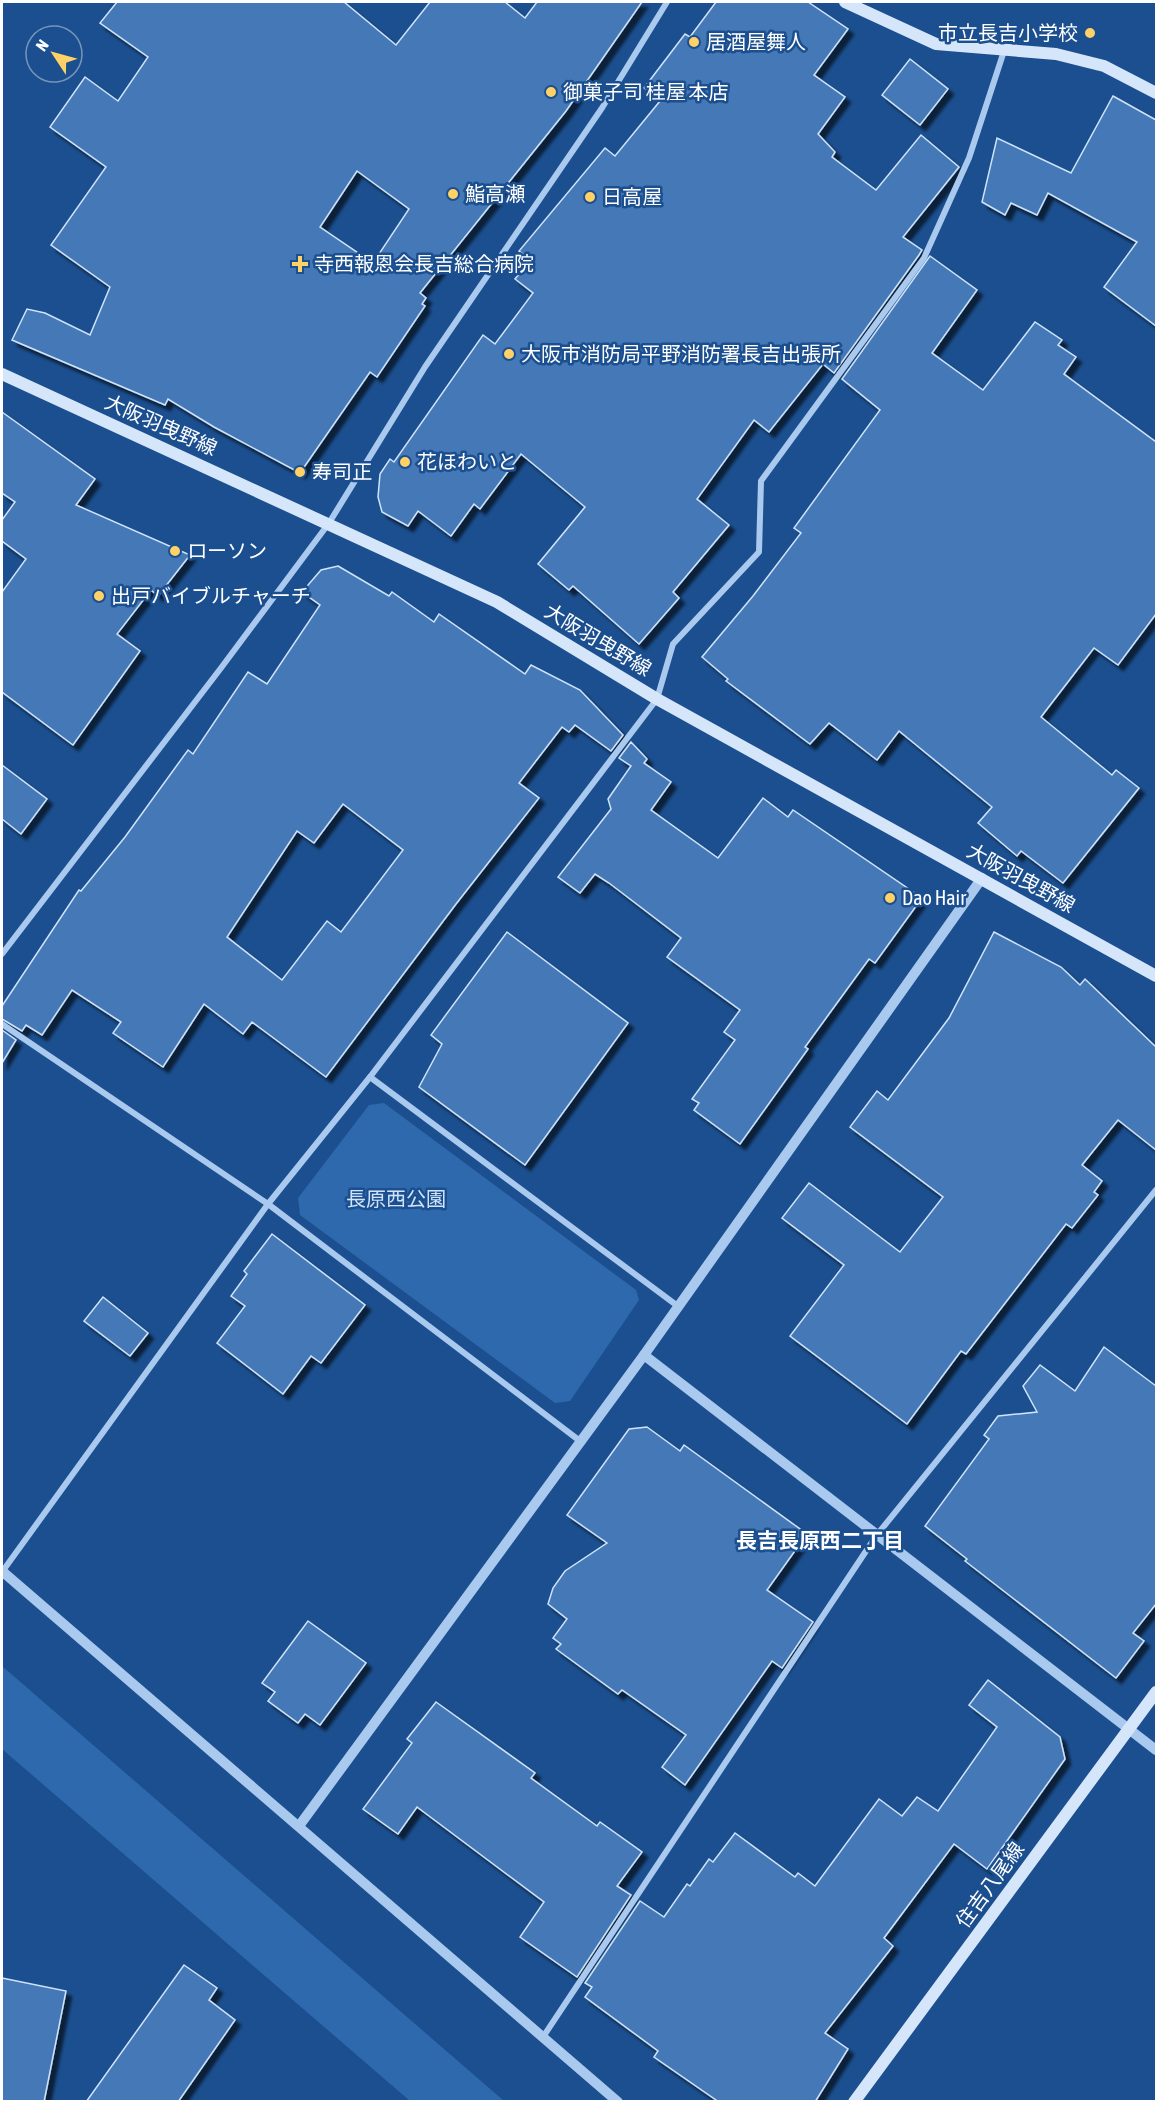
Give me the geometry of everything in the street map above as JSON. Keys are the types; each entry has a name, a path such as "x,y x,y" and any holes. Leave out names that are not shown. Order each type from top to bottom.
{"main road":[{"path":"845,2 936,44 1056,54 1104,66 1156,93"},
{"name":"大阪羽曳野線","path":"2,374 328,522 497,602 657,699 1156,976"},
{"name":"住吉八尾線","path":"854,2102 1156,1692"}],"street":[{"path":"2,954 221,668 328,522 425,368 602,108 667,2"},
{"path":"618,2102 2,1572 268,1204 370,1077 657,699 673,644 759,552 761,481 924,258 969,158 1004,51"},
{"path":"299,1826 645,1355 982,878"},
{"path":"2,1024 268,1204 580,1441"},
{"path":"370,1077 679,1307"},
{"path":"543,2037 876,1536 1156,1190"},
{"path":"645,1355 876,1536 1156,1750"}],"green space":[{"name":"長原西公園","path":"384,1103 636,1290 639,1300 570,1401 555,1403 300,1215 298,1198 369,1105"},
{"path":"2,1666 504,2101 410,2101 2,1749"}],"building":[{"path":"117,2 344,2 396,45 430,2 505,2 525,18 537,2 642,2 566,111 420,293 426,298 422,304 425,306 377,377 370,372 300,473 214,427 168,399 165,405 12,340 27,309 45,313 90,335 110,287 51,245 106,167 50,127 80,84 84,84 85,77 118,101 148,57 100,23","holes":["357,171 409,209 373,263 320,227"]},
{"path":"716,2 808,2 848,29 814,75 845,97 818,134 835,152 832,157 876,190 921,135 959,167 903,237 922,250 834,373 823,364 769,432 754,420 697,499 729,525 673,592 679,598 639,644 573,586 569,590 538,564 585,507 521,454 480,509 474,504 451,536 418,511 408,526 382,512 378,497 380,474 390,459 394,462 483,335 495,344 533,293 515,279 531,260 519,251 605,148 615,156 660,101 644,88 685,34 690,37"},
{"path":"910,59 948,89 920,125 882,95"},
{"path":"1113,96 1156,120 1156,326 1104,287 1137,242 1048,193 1037,215 1011,203 1005,215 982,202 997,138 1071,173"},
{"path":"930,256 977,290 932,353 983,390 1035,322 1062,340 1058,345 1076,357 1064,374 1156,442 1156,614 1118,665 1094,648 1041,717 1112,775 1116,770 1139,788 1063,883 1021,851 1017,856 978,823 992,807 899,731 877,760 829,723 810,744 726,681 728,679 702,657 801,533 794,528 880,410 842,379"},
{"path":"2,412 95,479 76,505 190,555 158,596 151,590 117,634 140,651 73,745 2,692 2,592 26,559 2,541 2,520 15,502 2,493"},
{"path":"338,566 389,596 392,592 434,622 439,614 525,674 531,665 580,690 623,735 611,751 575,725 569,732 562,727 519,783 539,798 326,1077 252,1022 243,1034 204,1004 163,1067 113,1033 121,1022 72,990 42,1035 26,1025 22,1031 2,1019 2,1006 79,890 81,891 125,837 188,750 193,754 248,672 267,684 320,605 302,592 321,570","holes":["343,804 403,850 341,932 327,921 282,980 227,937 297,831 314,843"]},
{"path":"631,742 647,759 644,763 671,782 651,810 718,858 763,798 788,817 793,810 922,898 875,963 869,959 805,1047 808,1049 740,1144 694,1110 699,1103 692,1099 735,1040 724,1032 740,1010 667,957 681,938 609,883 595,874 580,893 558,877 611,809 608,799 631,766 619,758"},
{"path":"2,765 47,799 21,834 2,819"},
{"path":"507,932 628,1023 525,1165 419,1087 442,1044 431,1035"},
{"path":"994,932 1061,967 1080,985 1085,979 1156,1047 1156,1150 1118,1120 1082,1165 1102,1181 1094,1192 1098,1195 1072,1228 1066,1224 966,1354 961,1351 907,1424 790,1336 844,1265 782,1218 809,1183 900,1252 943,1197 850,1127 877,1091 888,1100 949,1018"},
{"path":"2,1030 16,1040 2,1063"},
{"path":"272,1234 365,1305 321,1363 311,1356 283,1394 217,1343 245,1306 231,1296 247,1274 244,1271"},
{"path":"103,1297 148,1333 130,1356 84,1321"},
{"path":"1104,1347 1156,1386 1156,1604 1133,1633 1144,1641 1116,1678 965,1561 967,1559 925,1526 989,1439 984,1435 998,1416 1037,1412 1023,1386 1040,1365 1075,1391"},
{"path":"647,1427 680,1451 684,1445 807,1534 767,1590 813,1622 782,1668 772,1661 685,1785 662,1767 686,1735 622,1690 618,1694 556,1649 561,1644 553,1638 567,1619 548,1604 553,1588 565,1571 607,1543 567,1515 629,1429"},
{"path":"308,1621 366,1663 320,1725 305,1714 298,1723 268,1701 275,1692 262,1683"},
{"path":"988,1680 1060,1737 1065,1759 987,1869 954,1844 884,1938 893,1946 825,2033 848,2049 815,2102 719,2102 654,2057 658,2051 585,1997 592,1987 585,1983 640,1901 664,1917 687,1884 690,1886 709,1859 713,1862 735,1833 795,1877 798,1873 815,1886 879,1799 902,1816 917,1797 938,1811 997,1727 969,1705"},
{"path":"436,1702 535,1773 531,1778 597,1826 600,1822 642,1852 617,1886 631,1895 577,1977 520,1937 544,1902 417,1807 398,1834 363,1809 412,1743 407,1739"},
{"path":"184,1965 217,1988 209,2000 235,2020 178,2102 86,2102"},
{"path":"2,1978 66,1991 44,2102 2,2102"}],"place":[{"name":"市立長吉小学校","path":"1090,33"},
{"name":"居酒屋舞人","path":"694,42"},
{"name":"御菓子司 桂屋 本店","path":"551,92"},
{"name":"鮨高瀬","path":"453,194"},
{"name":"日高屋","path":"590,197"},
{"name":"寺西報恩会長吉総合病院","path":"300,264"},
{"name":"大阪市消防局平野消防署長吉出張所","path":"509,354"},
{"name":"花ほわいと","path":"405,462"},
{"name":"寿司正","path":"300,472"},
{"name":"ローソン","path":"175,551"},
{"name":"出戸バイブルチャーチ","path":"99,596"},
{"name":"Dao Hair","path":"890,898"}],"district":[{"name":"長吉長原西二丁目","path":"820,1541"}]}
